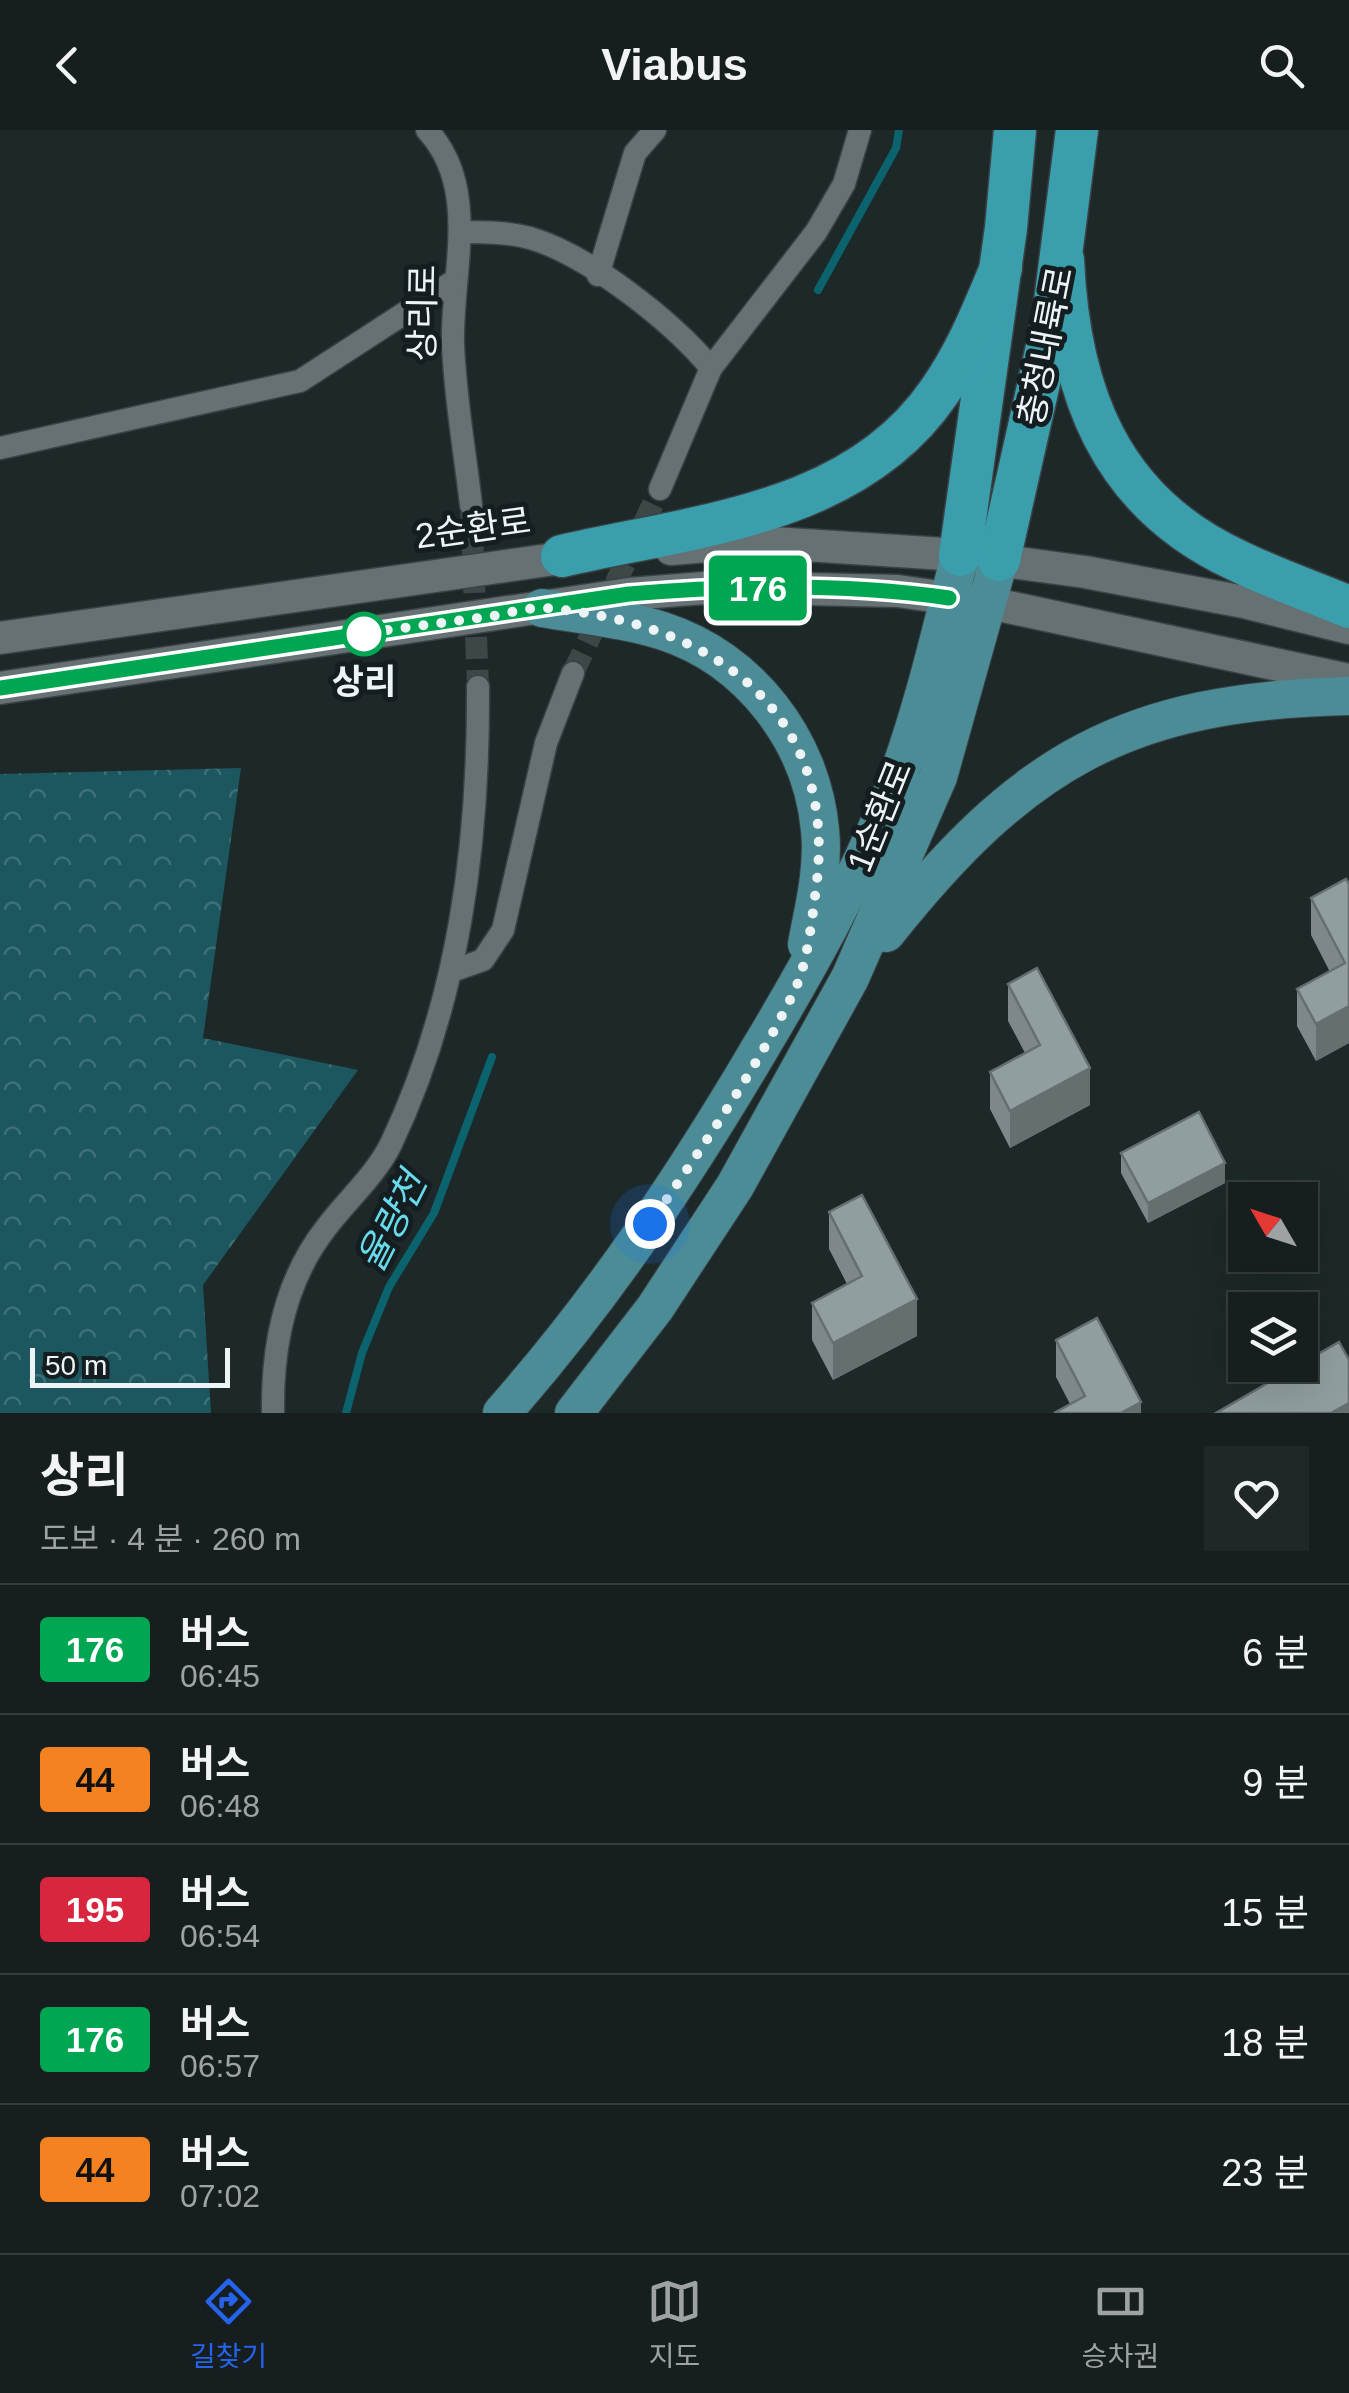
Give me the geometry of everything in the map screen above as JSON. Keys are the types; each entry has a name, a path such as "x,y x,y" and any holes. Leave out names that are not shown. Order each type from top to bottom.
{"highway":[{"name":"충청내륙로","path":"980,558 1001,268 1016,130"},
{"name":"충청내륙로","path":"980,558 1063,260 1076,130"},
{"path":"1063,260 1066,312 1079,380 1103,437 1132,482 1170,519 1234,560 1349,607"},
{"path":"562,556 796,501 846,480 906,433 940,392 1001,268"}],"main road":[{"name":"1순환로","path":"502,1413 617,1273 795,990 851,884 890,794 924,698 949,598 980,558"},
{"name":"1순환로","path":"574,1413 654,1308 735,1186 850,978 938,777 988,604 980,558"},
{"path":"542,608 662,631 705,650 742,676 781,719 807,774 821,833 814,904 795,990"},
{"path":"850,978 980,826 1072,757 1137,728 1184,715 1290,697 1349,696"}],"street":[{"name":"상리로","path":"428,130 445,149 456,180 460,232 454,281 453,347 471,505"},
{"path":"598,275 635,153 655,130"},
{"path":"660,489 710,368 816,232 844,184 860,130"},
{"path":"460,232 532,239 631,293 686,338 710,368"},
{"path":"0,448 300,381 454,281"},
{"name":"2순환로","path":"0,638 562,556 757,542 980,558"},
{"path":"980,558 1244,602 1349,628"},
{"path":"0,688 542,608 717,587 898,591 949,598 1349,680"},
{"path":"452,971 482,960 503,930 546,743 573,673"},
{"path":"273,1413 272,1367 286,1306 306,1258 390,1146 452,971 471,858 478,687"}],"green space":[{"path":"241,768 203,1038 358,1070 203,1285 211,1413 0,1413 0,774"}],"building":[{"path":"1346,879 1349,1006 1316,1024 1297,989 1345,963 1311,898"},
{"path":"1037,968 1090,1068 1010,1111 990,1072 1040,1045 1008,984"},
{"path":"1199,1112 1225,1163 1148,1203 1121,1153"},
{"path":"862,1195 917,1299 833,1343 812,1303 862,1276 829,1212"},
{"path":"1097,1318 1141,1402 1121,1413 1054,1413 1085,1396 1056,1340"},
{"path":"1339,1342 1349,1360 1349,1403 1331,1413 1216,1413 1270,1382 1318,1382 1318,1354"}],"waterway":[{"name":"율량천","path":"818,290 896,148 899,130"},
{"name":"율량천","path":"346,1413 362,1353 389,1287 434,1213 492,1057"}],"tunnel":[{"path":"573,673 660,489"},
{"path":"471,505 478,687"}],"bus line":[{"name":"176","path":"0,688 629,594 717,587 814,588 898,591 949,598"}],"place":[{"name":"상리","path":"364,634"}],"route":[{"path":"364,634 358,634 542,608 662,631 705,650 742,676 781,719 794,741 816,801 821,833 814,904 795,990 650,1224"}]}
